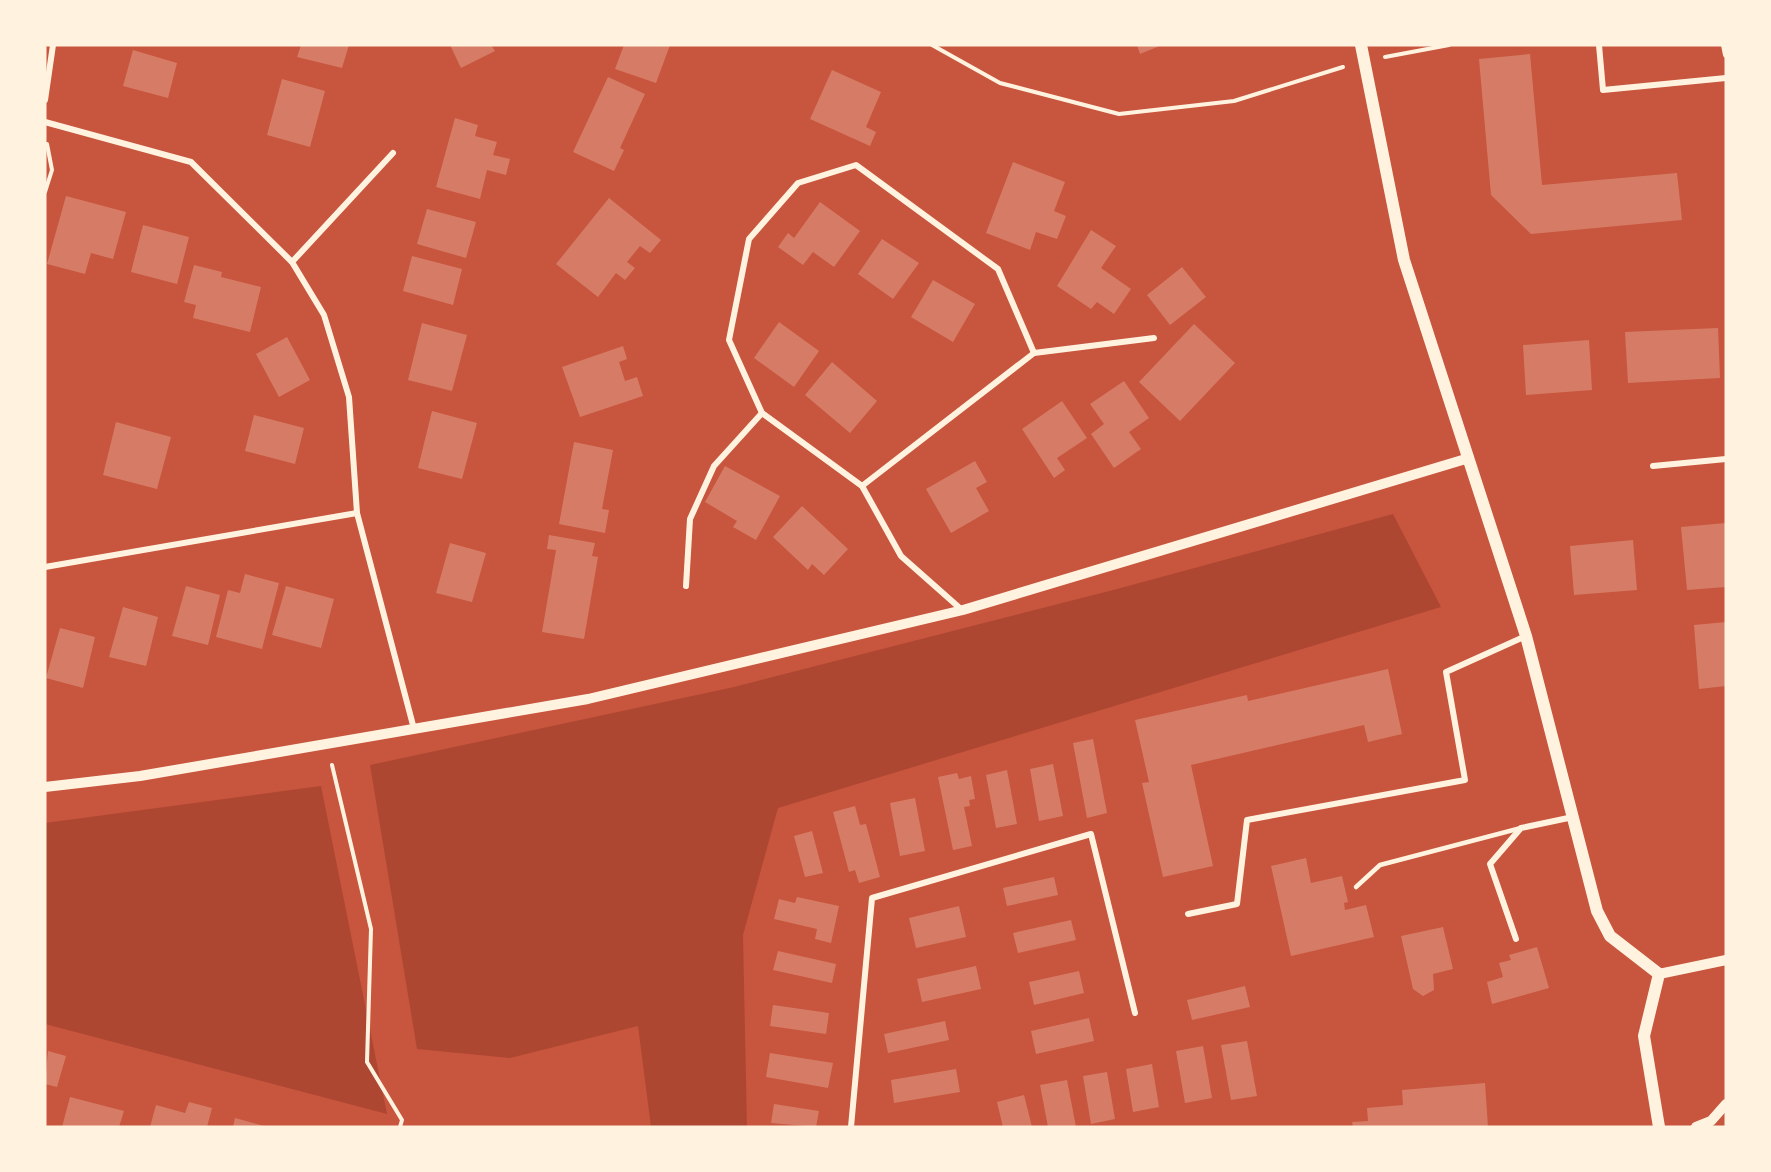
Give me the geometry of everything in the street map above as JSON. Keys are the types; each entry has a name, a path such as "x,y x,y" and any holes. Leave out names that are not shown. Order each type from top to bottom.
{"main road":[{"path":"1360,45 1404,260 1526,636 1597,911 1610,936 1659,974 1644,1036 1659,1127"}],"street":[{"path":"45,100 53,45"},
{"path":"1599,45 1603,90 1726,78"},
{"path":"1724,45 1726,55"},
{"path":"45,122 191,162 292,262 324,315 348,397 357,513 414,729"},
{"path":"292,262 393,153"},
{"path":"963,610 901,556 862,486 762,413 729,340 749,239 798,183 856,165 998,268 1034,353"},
{"path":"862,486 1034,353 1154,338"},
{"path":"686,586 690,519 714,466 762,413"},
{"path":"45,787 140,776 588,699 963,610 1468,458"},
{"path":"1653,466 1726,459"},
{"path":"45,567 357,513"},
{"path":"1188,914 1237,904 1247,820 1465,780 1446,672 1526,636"},
{"path":"1515,939 1490,864 1521,828 1573,817"},
{"path":"851,1127 872,898 1091,834 1135,1013"},
{"path":"1659,974 1726,960"},
{"path":"1696,1127 1711,1121 1726,1104"}],"lane":[{"path":"1356,887 1380,865 1521,828"}],"path":[{"path":"932,45 1000,83 1119,114 1234,101 1363,61 1449,45"},
{"path":"45,136 52,170 45,192"},
{"path":"327,744 371,929 367,1062 402,1120 400,1127"}],"shaded area":[{"path":"1393,514 1441,607 778,808 743,935 747,1127 651,1127 638,1026 510,1058 417,1049 370,765 734,687 1117,589"},
{"path":"321,786 387,1114 45,1024 45,823"}],"building":[{"path":"301,45 349,45 342,68 297,57"},
{"path":"450,45 491,45 495,51 461,68"},
{"path":"624,45 670,45 656,83 615,69"},
{"path":"1137,45 1162,45 1140,54"},
{"path":"133,50 177,63 168,98 123,86"},
{"path":"1530,54 1542,185 1677,173 1682,220 1531,234 1491,195 1479,59"},
{"path":"832,70 881,92 866,127 876,132 870,146 810,119"},
{"path":"608,77 645,94 620,148 624,150 614,171 573,152"},
{"path":"282,79 325,91 310,147 267,135"},
{"path":"455,118 478,125 475,136 497,142 493,155 510,159 506,175 487,170 480,199 436,187"},
{"path":"1013,162 1065,182 1054,211 1066,216 1057,239 1036,232 1030,250 986,233"},
{"path":"66,196 126,212 113,259 91,253 85,274 47,264"},
{"path":"609,198 661,240 650,253 640,246 627,262 635,268 625,280 616,273 598,297 556,264"},
{"path":"820,202 860,231 834,267 813,252 803,265 778,247 788,233 794,238"},
{"path":"427,209 476,222 466,258 417,244"},
{"path":"143,225 189,237 177,284 131,272"},
{"path":"1091,230 1116,246 1101,268 1131,289 1114,314 1097,302 1091,309 1057,286"},
{"path":"882,239 919,263 893,299 858,274"},
{"path":"412,256 462,269 453,305 403,291"},
{"path":"194,265 222,272 221,277 261,287 250,332 193,318 196,305 184,302"},
{"path":"1182,267 1206,297 1170,325 1147,295"},
{"path":"933,280 975,304 953,342 911,317"},
{"path":"779,322 819,351 794,387 754,358"},
{"path":"422,323 467,335 452,391 408,380"},
{"path":"1194,324 1235,363 1180,421 1139,382"},
{"path":"1718,328 1720,378 1628,383 1625,332"},
{"path":"287,337 310,380 279,397 256,354"},
{"path":"1589,340 1592,390 1526,395 1523,345"},
{"path":"623,346 627,359 619,362 625,381 637,377 643,396 580,417 562,367"},
{"path":"832,362 877,401 850,433 805,395"},
{"path":"1124,381 1149,418 1129,432 1141,449 1114,468 1091,434 1104,424 1090,404"},
{"path":"1062,401 1087,438 1057,458 1065,470 1054,478 1022,429"},
{"path":"432,411 477,423 462,479 418,468"},
{"path":"254,415 304,428 295,464 245,451"},
{"path":"116,422 171,437 157,489 103,475"},
{"path":"574,442 613,450 602,509 609,510 605,533 559,524"},
{"path":"975,461 987,482 976,488 989,511 951,533 926,489"},
{"path":"725,466 780,496 756,540 733,527 737,521 705,502"},
{"path":"802,506 848,549 824,575 812,564 808,570 773,537"},
{"path":"1726,523 1726,587 1687,590 1681,527"},
{"path":"549,535 595,543 592,556 598,557 584,639 542,632 556,550 547,549"},
{"path":"1633,540 1637,590 1574,595 1570,546"},
{"path":"450,543 486,553 472,602 436,593"},
{"path":"245,574 279,583 262,649 216,637 228,590 240,593"},
{"path":"186,586 220,595 208,645 172,636"},
{"path":"286,586 334,599 321,648 272,635"},
{"path":"123,607 158,617 146,666 109,657"},
{"path":"1726,622 1726,686 1699,689 1694,625"},
{"path":"60,628 95,637 83,688 46,678"},
{"path":"1388,669 1402,734 1368,742 1364,725 1191,765 1213,866 1163,877 1142,783 1149,782 1135,720 1247,695 1248,701"},
{"path":"1093,739 1107,813 1087,818 1073,743"},
{"path":"1053,764 1063,816 1039,821 1030,769"},
{"path":"1007,770 1017,824 996,828 986,775"},
{"path":"957,773 959,779 971,776 975,799 969,800 970,806 964,807 972,846 953,850 938,777"},
{"path":"915,798 925,851 900,856 890,803"},
{"path":"855,806 860,825 866,824 880,877 859,883 855,870 849,872 833,812"},
{"path":"812,831 823,873 805,877 794,836"},
{"path":"1306,858 1311,883 1342,876 1348,902 1344,903 1345,910 1366,905 1374,937 1291,956 1271,866"},
{"path":"1054,877 1058,895 1007,906 1003,888"},
{"path":"797,897 839,906 831,943 815,939 817,929 774,919 779,899 795,903"},
{"path":"959,906 966,937 916,948 909,918"},
{"path":"1071,920 1076,940 1018,953 1013,933"},
{"path":"1443,927 1453,969 1433,974 1434,990 1423,996 1413,989 1401,936"},
{"path":"1537,947 1549,988 1492,1004 1487,982 1503,977 1499,963 1511,960 1509,955"},
{"path":"778,951 836,964 832,983 773,970"},
{"path":"976,966 981,989 922,1002 917,979"},
{"path":"1079,971 1084,993 1034,1005 1029,982"},
{"path":"1245,986 1250,1007 1192,1020 1187,1000"},
{"path":"773,1005 829,1013 826,1034 770,1026"},
{"path":"1089,1018 1094,1041 1036,1054 1031,1031"},
{"path":"945,1021 949,1040 888,1053 884,1034"},
{"path":"1247,1041 1257,1096 1231,1100 1221,1045"},
{"path":"1203,1046 1212,1098 1185,1103 1176,1051"},
{"path":"48,1051 66,1056 57,1087 45,1084"},
{"path":"770,1053 833,1063 828,1088 766,1077"},
{"path":"1152,1064 1159,1107 1133,1112 1126,1069"},
{"path":"956,1069 960,1092 894,1103 891,1080"},
{"path":"1107,1072 1115,1119 1091,1124 1083,1076"},
{"path":"1067,1080 1076,1127 1048,1127 1040,1085"},
{"path":"1485,1083 1488,1127 1353,1127 1352,1122 1368,1121 1367,1108 1403,1105 1402,1090"},
{"path":"1024,1095 1032,1127 1003,1127 997,1102"},
{"path":"70,1097 124,1111 119,1127 62,1127"},
{"path":"189,1102 212,1108 207,1127 150,1127 156,1105 185,1113"},
{"path":"774,1104 819,1111 816,1127 771,1123"},
{"path":"235,1118 264,1126 264,1127 233,1127"}]}
